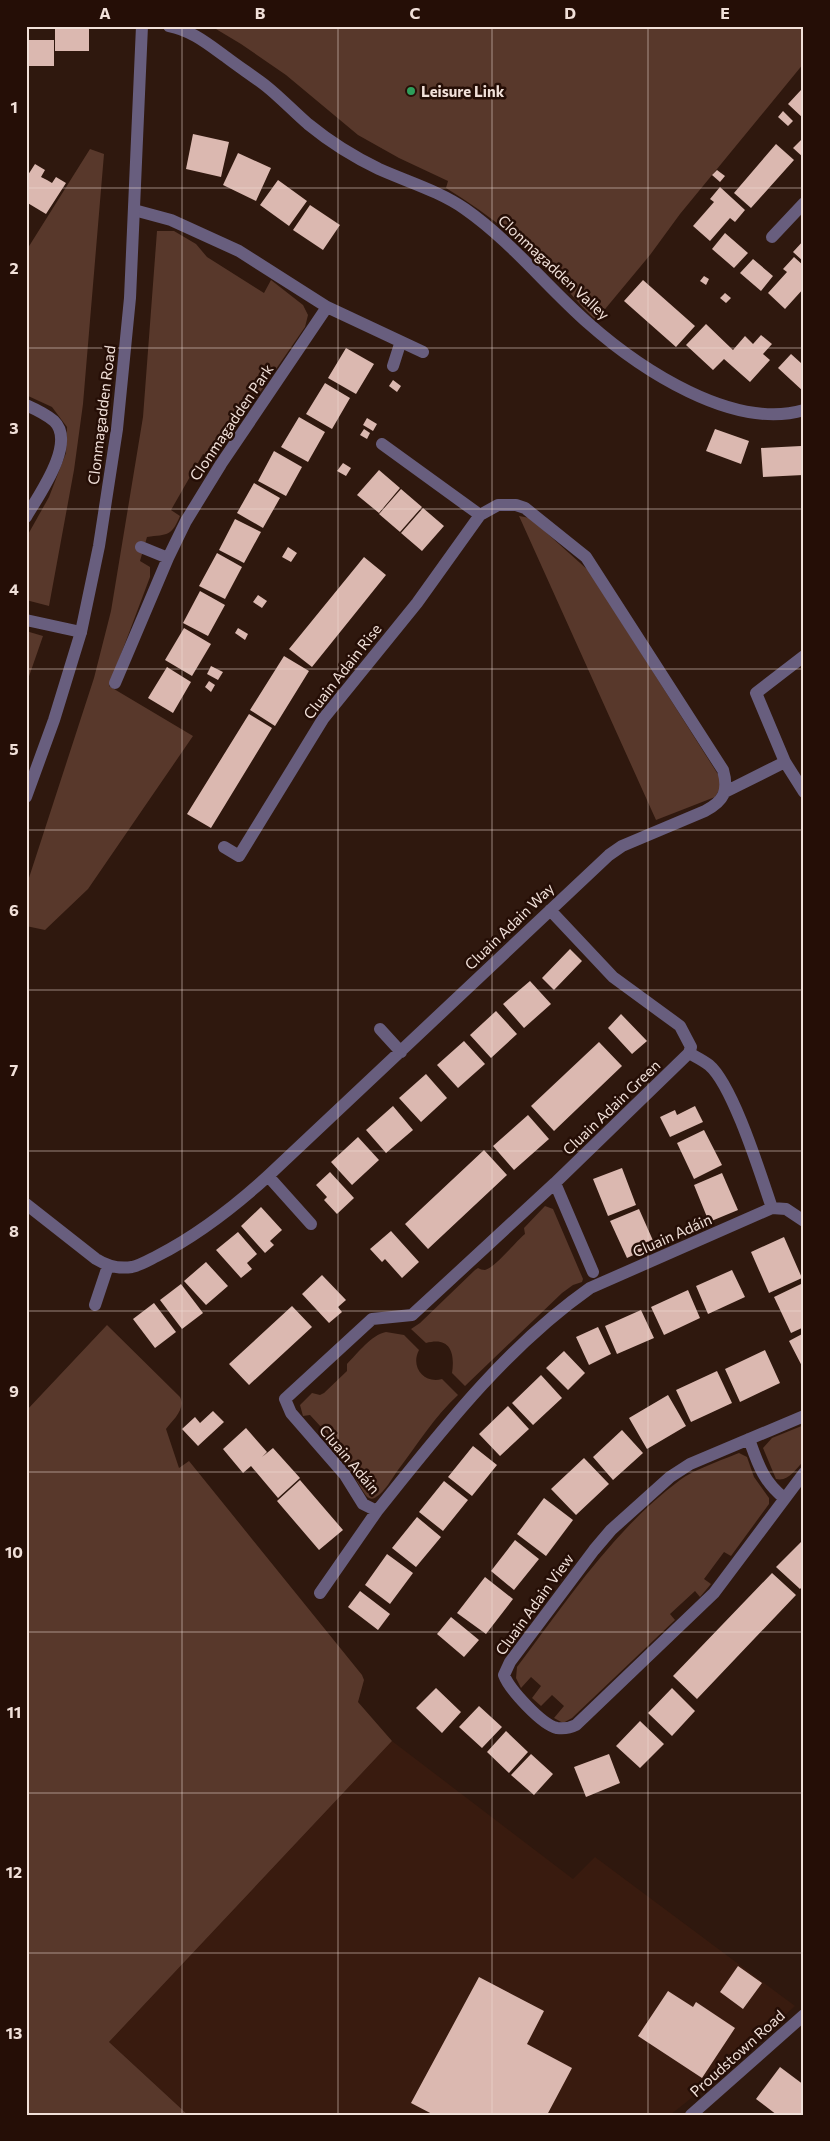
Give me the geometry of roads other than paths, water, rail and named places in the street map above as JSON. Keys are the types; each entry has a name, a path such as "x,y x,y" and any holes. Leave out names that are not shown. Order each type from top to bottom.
{"street":[{"name":"Clonmagadden Road","path":"26,797 54,720 80,632 99,546 117,429 130,298 142,26"},
{"name":"Clonmagadden Valley","path":"173,27 199,38 222,54 266,86 308,124 347,152 380,169 436,193 465,209 500,236 589,324 622,350 659,375 697,395 729,408 762,413 791,414 804,410"},
{"path":"772,237 804,203"},
{"path":"134,210 171,220 239,251 327,307 400,344 423,352"},
{"name":"Clonmagadden Park","path":"115,683 168,558 186,521 221,464 327,307"},
{"path":"393,366 400,344"},
{"path":"26,405 55,422 60,433 61,447 51,472 26,517"},
{"path":"382,444 480,515"},
{"name":"Cluain Adain Rise","path":"224,847 239,856 323,720 417,603 480,515 488,508 498,504 516,505 525,508 586,557 723,770 726,781 725,792"},
{"path":"141,547 168,558"},
{"path":"26,620 80,632"},
{"path":"804,656 756,693 785,762 804,792"},
{"path":"725,792 785,762"},
{"name":"Cluain Adain Way","path":"108,1266 126,1268 136,1266 183,1243 234,1207 616,850 705,812 718,804 725,792"},
{"path":"550,910 613,977 680,1026 691,1047 689,1053 711,1066 727,1091 746,1135 772,1208 786,1209 804,1221"},
{"path":"380,1029 401,1052"},
{"name":"Cluain Adain Green","path":"555,1183 689,1053"},
{"path":"268,1176 311,1224"},
{"path":"555,1183 593,1272"},
{"name":"Cluain Adáin","path":"555,1183 412,1315 372,1320 285,1399 291,1412 345,1475 363,1504 377,1511 471,1396 567,1305 590,1288 772,1208"},
{"path":"26,1204 96,1259 108,1266 95,1305"},
{"name":"Cluain Adain View","path":"804,1416 690,1464 670,1477 611,1530 510,1662 504,1675 513,1691 555,1728 567,1728 576,1725 714,1593 804,1473"},
{"path":"749,1439 763,1477 784,1498"},
{"path":"320,1593 377,1511"},
{"name":"Proudstown Road","path":"691,2115 804,2015"}],"place":[{"name":"Leisure Link","path":"411,91"}]}
